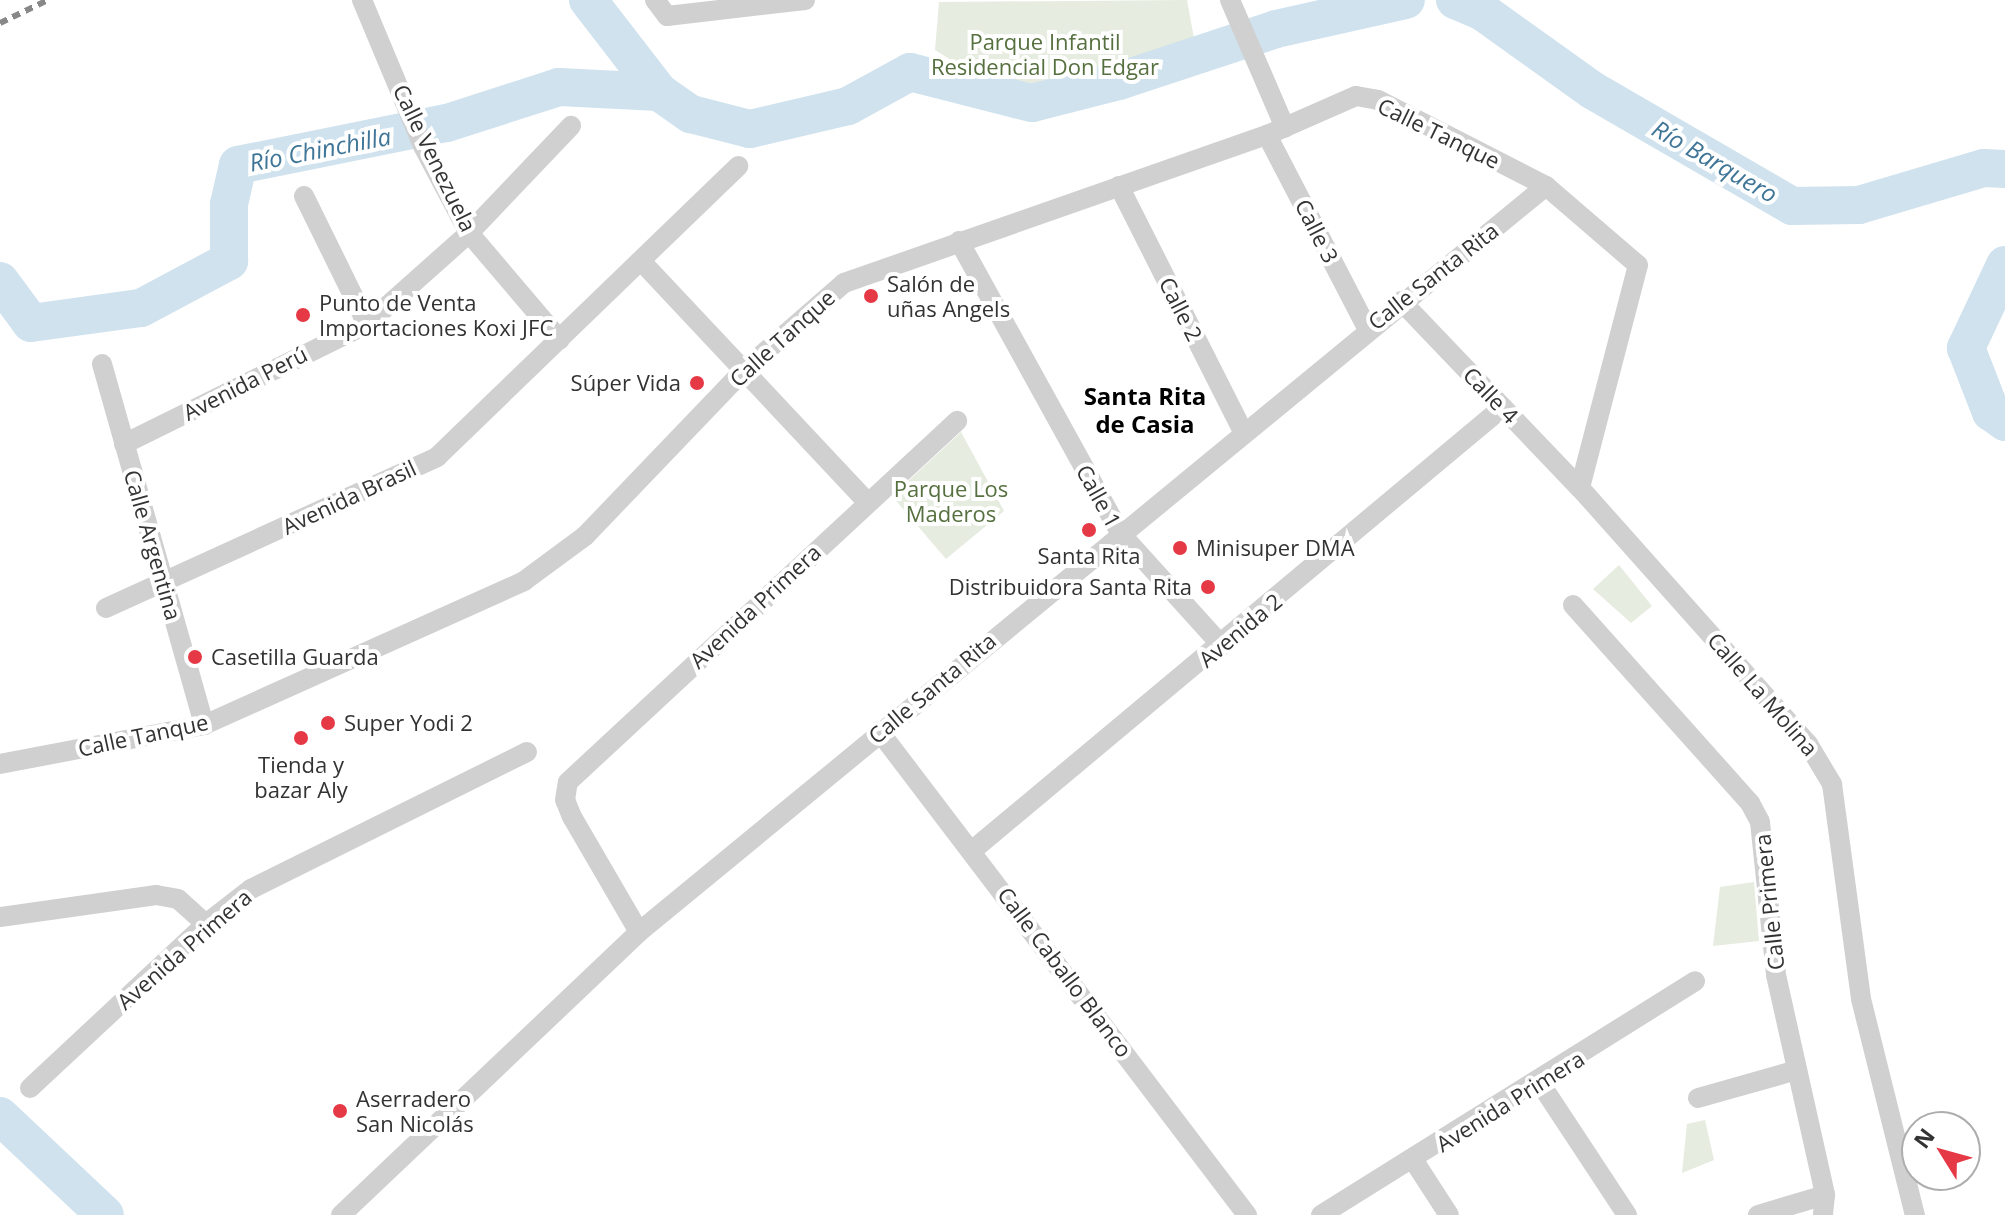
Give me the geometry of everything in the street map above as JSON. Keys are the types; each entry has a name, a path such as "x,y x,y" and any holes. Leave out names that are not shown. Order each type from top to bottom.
{"street":[{"name":"Calle Venezuela","path":"362,0 423,146 469,233 560,340"},
{"path":"655,0 667,16 805,0"},
{"name":"Calle 3","path":"1230,0 1257,64 1276,132 1367,328"},
{"name":"Calle Tanque","path":"0,764 204,725 524,581 585,536 742,372 844,283 1276,132 1356,96 1378,100 1546,186 1638,265 1580,488"},
{"name":"Avenida Perú","path":"124,444 367,324 469,233 571,126"},
{"name":"Avenida Brasil","path":"106,608 437,457 738,166"},
{"name":"Calle 2","path":"1119,186 1243,432"},
{"name":"Calle Santa Rita","path":"341,1215 639,932 1367,328 1546,186"},
{"path":"304,196 367,324"},
{"name":"Calle 1","path":"959,241 1120,533 1222,646"},
{"path":"641,261 867,502"},
{"name":"Calle 4","path":"1401,301 1580,488"},
{"name":"Calle Argentina","path":"102,364 204,725"},
{"name":"Avenida 2","path":"974,849 1222,646 1503,407"},
{"name":"Avenida Primera","path":"639,932 565,800 568,782 957,421"},
{"name":"Calle La Molina","path":"1580,488 1823,763 1832,784 1861,999 1915,1215"},
{"name":"Calle Primera","path":"1573,605 1750,803 1760,822 1776,975 1824,1205"},
{"name":"Calle Caballo Blanco","path":"879,731 974,849 1247,1215"},
{"name":"Avenida Primera","path":"30,1088 206,924 281,870 527,752"},
{"path":"0,917 156,895 178,899 206,924"},
{"name":"Avenida Primera","path":"1321,1215 1540,1083 1695,981"},
{"path":"1698,1098 1797,1070"},
{"path":"1540,1083 1627,1215"},
{"path":"1414,1161 1449,1215"},
{"path":"1758,1215 1824,1205"}],"green space":[{"name":"Parque Infantil Residencial Don Edgar","path":"1187,0 1198,60 1038,114 935,50 939,2"},
{"name":"Parque Los Maderos","path":"961,432 1004,511 946,559 892,496"},
{"path":"1619,565 1652,606 1631,623 1593,589"},
{"path":"1754,882 1759,941 1713,946 1720,887"},
{"path":"1705,1120 1714,1160 1682,1173 1687,1124"}],"waterway":[{"path":"588,0 659,92 691,114 750,129 848,106 910,72 1032,103 1119,81 1276,29 1406,0"},
{"name":"Río Barquero","path":"1455,0 1483,12 1592,90 1792,206 1859,205 1984,168 2005,169"},
{"name":"Río Chinchilla","path":"0,281 31,323 141,308 229,261 229,204 238,165 447,123 559,87 659,92"},
{"name":"Río Barquero","path":"2005,265 1966,348 1991,412 2005,422"},
{"path":"0,1116 105,1215"}],"railway":[{"path":"0,23 48,0"}],"place":[{"name":"Salón de uñas Angels","path":"871,296"},
{"name":"Punto de Venta Importaciones Koxi JFC","path":"303,315"},
{"name":"Súper Vida","path":"697,383"},
{"name":"Santa Rita","path":"1089,530"},
{"name":"Minisuper DMA","path":"1180,548"},
{"name":"Distribuidora Santa Rita","path":"1208,587"},
{"name":"Casetilla Guarda","path":"195,657"},
{"name":"Super Yodi 2","path":"328,723"},
{"name":"Tienda y bazar Aly","path":"301,738"},
{"name":"Aserradero San Nicolás","path":"340,1111"}],"district":[{"name":"Santa Rita de Casia","path":"1145,410"}]}
